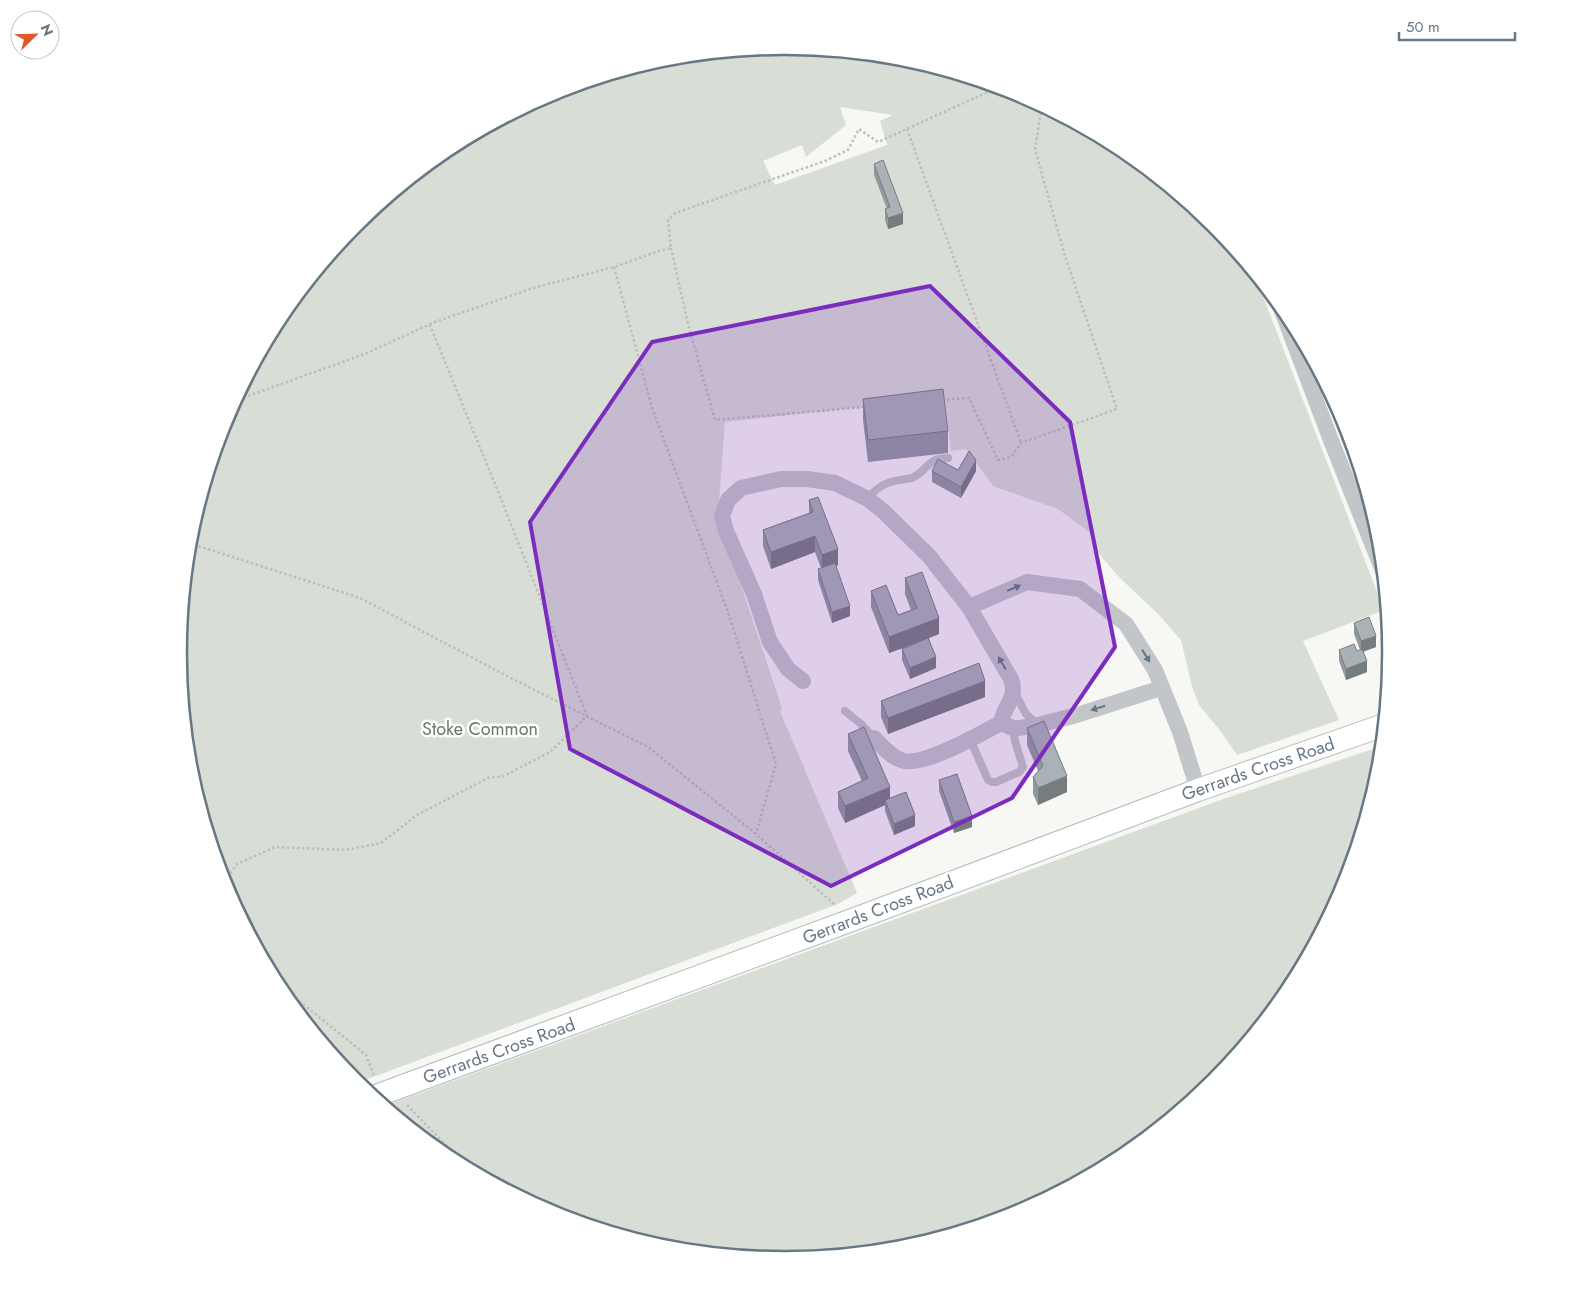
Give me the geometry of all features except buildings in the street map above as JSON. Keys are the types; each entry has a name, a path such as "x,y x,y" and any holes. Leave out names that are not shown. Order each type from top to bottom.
{"main road":[{"name":"Gerrards Cross Road","path":"382,1094 1198,790 1377,727"}],"street":[{"path":"1290,334 1372,544"},
{"path":"803,681 788,668 770,642 754,594 726,531 722,516 728,500 741,488 782,479 807,479 835,483 868,499 929,556 969,607 1011,679 1014,691 1002,717 1007,725"},
{"path":"969,607 1027,582 1080,589 1126,624 1155,670 1180,732 1198,790"},
{"path":"874,738 892,756 902,761 914,762 951,749 970,739 1007,725 1025,728 1039,725 1078,715 1161,688"}],"lane":[{"path":"868,499 874,490 885,483 910,478 922,471 937,458 948,458"},
{"path":"1014,691 1026,714 1039,725"},
{"path":"845,711 874,738"},
{"path":"970,739 988,780 996,782 1019,772 1023,767 1015,741 1007,725"}],"path":[{"path":"871,406 715,420 688,324 671,248 668,220 675,213 825,161 848,150 859,129 878,142 989,92"},
{"path":"940,400 969,398 998,460 1011,457 1021,443 1117,409 1065,256 1035,149 1041,113"},
{"path":"907,129 1021,443"},
{"path":"244,397 362,354 430,324 533,288 614,267 671,248"},
{"path":"614,267 652,408 728,612 776,764 756,834"},
{"path":"430,324 586,716"},
{"path":"197,545 360,598 503,674 648,747 756,834 852,920"},
{"path":"229,875 237,864 276,847 346,850 381,843 416,815 490,777 502,777 550,752 586,716"},
{"path":"297,999 366,1055 382,1094 418,1125"}],"highlighted area":[{"path":"930,286 1070,422 1115,647 1012,798 831,886 570,749 530,522 652,342"}],"green space":[{"name":"Stoke Common","path":"784,55 824,56 901,66 977,87 1049,117 1084,135 1149,179 1179,203 1207,230 1262,293 1379,598 1381,611 1303,641 1339,720 1237,755 1199,705 1192,686 1181,640 1099,554 1089,532 1058,509 993,486 966,449 951,451 945,398 725,422 718,516 782,708 780,711 857,893 838,904 366,1080 310,1017 287,985 248,917 218,845 198,770 188,692 187,653 188,614 198,536 218,461 232,424 248,389 287,321 310,289 362,230 390,203 452,156 520,117 556,101 630,75 668,66 745,56","holes":["840,107 893,115 880,121 887,145 775,185 763,161 802,145 806,157 846,125"]},
{"path":"1374,749 1362,808 1351,845 1321,917 1282,985 1234,1047 1179,1103 1117,1150 1049,1189 977,1219 901,1240 824,1250 745,1250 668,1240 592,1219 520,1189 485,1171 452,1150 391,1104 1226,798"}]}
